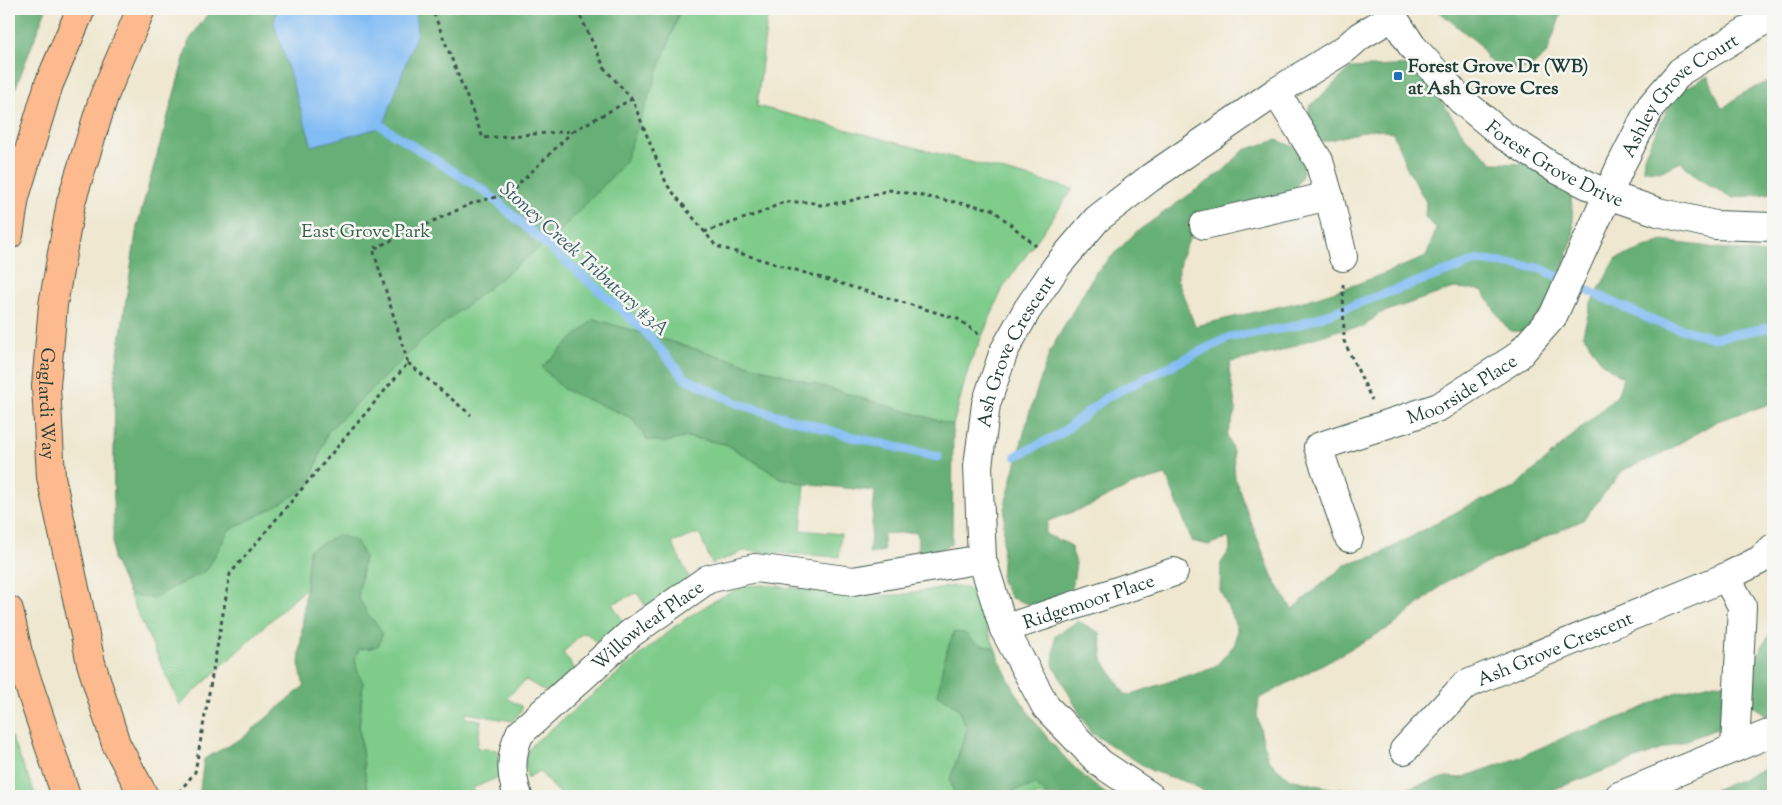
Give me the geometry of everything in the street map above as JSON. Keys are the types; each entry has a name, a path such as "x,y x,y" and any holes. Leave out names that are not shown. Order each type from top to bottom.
{"main road":[{"path":"9,235 15,197 48,84 81,9"},
{"name":"Gaglardi Way","path":"141,9 104,96 71,202 53,305 46,386 51,477 91,663 116,744 144,796"},
{"path":"9,610 18,653 66,796"}],"street":[{"name":"Ash Grove Crescent","path":"1150,796 1100,763 1046,707 1004,629 982,560 978,466 986,404 1004,351 1027,310 1064,258 1096,219 1150,178 1276,92 1345,49 1390,13"},
{"name":"Forest Grove Drive","path":"1390,13 1412,46 1461,100 1496,129 1556,169 1608,195 1658,212 1715,225 1773,228"},
{"name":"Ashley Grove Court","path":"1608,195 1651,106 1681,71 1773,15"},
{"path":"1276,92 1319,162 1343,257"},
{"name":"Moorside Place","path":"1349,538 1318,447 1439,407 1518,356 1553,316 1608,195"},
{"path":"1204,225 1329,196"},
{"name":"Ash Grove Crescent","path":"1404,750 1465,685 1726,578 1760,560 1773,548"},
{"name":"Willowleaf Place","path":"518,796 512,778 512,761 514,746 520,733 630,634 708,579 755,568 853,581 982,560"},
{"name":"Ridgemoor Place","path":"1004,629 1174,572"},
{"path":"1726,578 1742,606 1735,748"},
{"path":"1619,796 1773,732"}],"path":[{"path":"441,9 434,14 483,138 573,131"},
{"path":"577,9 605,69 632,99 667,185 716,246 958,320 1004,351"},
{"path":"471,415 408,363 373,250 476,202 509,194 573,131 632,99"},
{"path":"704,232 760,213 784,202 809,202 820,205 846,202 890,190 992,209 1034,245 1064,258"},
{"path":"1344,295 1344,341 1384,425"},
{"path":"166,796 180,791 195,772 230,574 408,363"}],"green space":[{"path":"9,9 46,9 9,105"},
{"name":"East Grove Park","path":"211,9 768,9 757,106 1073,189 1003,288 969,366 953,425 594,319 542,367 563,389 632,418 647,440 665,442 687,437 726,444 781,478 805,484 801,530 841,534 839,557 744,551 712,564 699,533 672,543 689,577 649,611 637,593 612,604 622,619 624,626 602,644 597,643 586,633 580,635 563,653 575,669 546,692 526,680 506,698 521,706 522,710 512,721 466,713 465,718 481,720 477,748 498,750 499,777 473,788 475,796 370,796 367,789 359,728 363,683 357,670 355,657 359,649 371,648 377,624 370,618 358,597 364,557 356,541 180,705 113,559 115,375 137,227 189,41"},
{"path":"211,9 678,9 678,17 624,164 560,231 424,339 328,431 309,486 275,507 229,530 207,570 153,598 130,595 113,559 115,375 137,227 189,41"},
{"path":"1436,9 1563,9 1547,53 1530,68 1506,71 1487,59 1479,44"},
{"path":"1412,65 1422,72 1466,138 1493,163 1532,164 1571,196 1574,235 1554,294 1550,333 1510,331 1482,290 1454,288 1378,314 1364,327 1339,330 1279,352 1231,362 1229,370 1236,409 1227,435 1233,451 1235,478 1273,578 1292,609 1345,565 1378,555 1469,505 1513,489 1617,396 1623,378 1602,363 1583,334 1591,303 1616,259 1662,241 1759,253 1773,252 1773,403 1717,421 1658,456 1623,470 1583,520 1447,581 1394,625 1259,699 1257,716 1268,760 1290,779 1333,789 1387,792 1446,777 1461,778 1515,759 1572,734 1601,725 1674,693 1715,683 1724,684 1722,727 1536,796 1213,796 1189,783 1152,771 1090,732 1053,665 1055,636 1078,621 1100,633 1103,660 1126,696 1216,666 1235,644 1237,628 1220,590 1221,563 1230,550 1229,537 1209,545 1192,541 1166,475 1132,485 1089,506 1048,521 1045,534 1070,545 1076,563 1072,590 1034,606 1011,598 1001,581 1005,505 1029,414 1050,351 1095,273 1135,233 1223,171 1244,150 1277,140 1299,149 1303,168 1301,178 1289,193 1199,219 1181,257 1177,279 1195,326 1308,300 1357,284 1426,257 1436,229 1425,217 1426,202 1407,168 1393,133 1374,129 1321,142 1309,134 1309,107 1351,68"},
{"path":"1708,76 1722,109 1742,94 1773,79 1773,193 1733,198 1700,180 1681,162 1662,171 1643,170 1644,156 1675,94"},
{"path":"594,319 953,425 952,544 919,559 917,532 883,534 884,551 869,554 875,491 805,484 781,478 726,444 688,437 665,442 647,440 632,418 563,389 542,367"},
{"path":"338,535 356,541 364,557 358,597 370,618 377,624 382,633 379,645 359,649 355,657 357,670 363,683 359,728 367,789 370,796 199,796 204,759 244,737 304,686 299,664 309,550"},
{"path":"763,585 876,596 899,595 952,586 972,589 995,648 975,643 965,633 938,694 958,708 967,729 950,780 955,796 562,796 539,771 527,778 525,756 533,744 674,627 717,599 745,586"},
{"path":"1773,628 1773,716 1768,716 1753,706 1755,659"},
{"path":"954,632 965,633 975,643 995,648 1003,669 1014,689 1042,730 1074,767 1109,796 1048,796 1036,785 1016,790 1008,796 955,796 950,780 967,729 958,708 938,694 944,658"},
{"path":"9,732 36,796 9,796"},
{"path":"1773,763 1773,796 1698,796 1748,777"},
{"path":"1037,785 1048,796 1008,796 1016,790"}],"water":[{"path":"277,9 415,9 417,32 383,127 312,146 274,23"}],"waterway":[{"name":"Stoney Creek Tributary #3A","path":"375,119 383,127 486,192 643,329 685,378 739,404 849,436 938,457"},
{"name":"Stoney Creek Tributary #3A","path":"1016,456 1060,434 1107,397 1230,337 1292,327 1479,260 1539,268 1656,322 1714,338 1773,328"},
{"path":"9,789 11,796"}],"place":[{"name":"Forest Grove Dr (WB) at Ash Grove Cres","path":"1398,76"}]}
